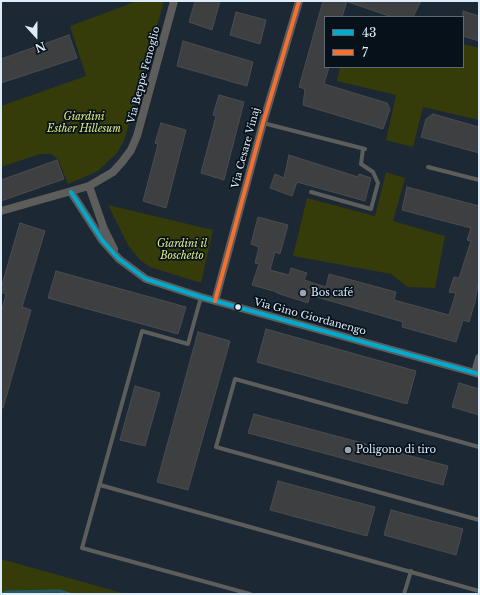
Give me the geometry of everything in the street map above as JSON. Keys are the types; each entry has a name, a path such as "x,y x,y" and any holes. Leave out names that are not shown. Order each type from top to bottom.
{"street":[{"name":"Via Beppe Fenoglio","path":"1,211 89,186 113,172 131,150 137,136 174,1"},
{"name":"Via Cesare Vinaj","path":"215,301 263,123 300,1"},
{"name":"Via Gino Giordanengo","path":"89,186 104,229 119,259"},
{"name":"Via Gino Giordanengo","path":"71,192 102,240 119,259 146,279 215,301 477,373"},
{"path":"477,373 479,358"}],"lane":[{"path":"263,123 364,149 361,164 373,172 378,183 371,208 311,192"},
{"path":"428,166 479,180"},
{"path":"201,297 188,344 142,332 82,548 250,594"},
{"path":"479,447 235,379 216,447 479,520"},
{"path":"100,485 479,590"},
{"path":"404,594 410,571"}],"green space":[{"name":"Giardini Esther Hillesum","path":"137,1 164,1 124,141 117,153 98,171 68,184 58,159 51,154 40,154 1,167 1,106 86,76 70,26"},
{"path":"464,44 479,48 479,120 423,107 413,147 386,140 396,95 337,81 340,68 464,68"},
{"path":"386,172 405,178 393,221 445,236 435,288 408,287 391,274 293,256 307,198 375,216"},
{"name":"Giardini il Boschetto","path":"108,205 213,230 201,283 150,267 140,260 128,245"},
{"path":"1,559 126,594 1,594"}],"building":[{"path":"195,1 220,1 212,30 189,22"},
{"path":"323,1 347,1 342,16 324,16 324,68 329,68 324,84 387,103 390,109 383,129 303,105 305,89 299,87"},
{"path":"421,1 414,16 389,16 348,2"},
{"path":"463,11 479,16 479,41 464,36"},
{"path":"236,12 266,20 260,44 230,35"},
{"path":"69,35 77,58 1,83 1,59"},
{"path":"183,41 253,62 247,86 177,66"},
{"path":"219,95 244,102 224,180 201,173 216,116 213,115"},
{"path":"433,114 479,127 479,153 421,137 426,119"},
{"path":"161,123 186,130 166,208 143,201 158,144 155,143"},
{"path":"289,155 358,177 359,174 371,178 365,201 297,182 292,196 270,188 275,174 284,178"},
{"path":"57,160 64,179 1,201 1,180"},
{"path":"407,187 479,206 479,279 475,302 469,322 463,320 456,342 402,327 403,322 310,295 308,303 252,285 259,264 255,263 259,247 251,244 258,217 288,225 280,254 275,252 270,270 289,275 291,268 307,273 304,280 326,287 329,274 396,292 394,300 449,315 456,293 449,292 454,277 459,278 471,241 467,240 471,228 402,210"},
{"path":"20,223 45,231 22,307 31,310 3,408 1,408 1,313 6,294 1,292 1,288"},
{"path":"56,271 186,307 178,334 48,298"},
{"path":"266,329 416,371 407,404 257,362"},
{"path":"198,332 230,341 188,490 157,482"},
{"path":"459,383 479,389 479,415 452,407"},
{"path":"135,386 160,393 145,446 120,440"},
{"name":"Poligono di tiro","path":"254,414 448,466 443,485 248,433"},
{"path":"278,481 375,507 367,536 270,510"},
{"path":"391,510 463,529 456,555 384,535"}],"waterway":[{"path":"2,594 7,592 59,591 70,594"}],"transit line":[{"name":"7","path":"215,301 263,123 299,1"},
{"name":"43","path":"71,192 102,240 119,259 146,279 201,297 479,374"}],"place":[{"name":"Bos café","path":"303,293"},
{"name":"Poligono di tiro","path":"348,450"}]}
